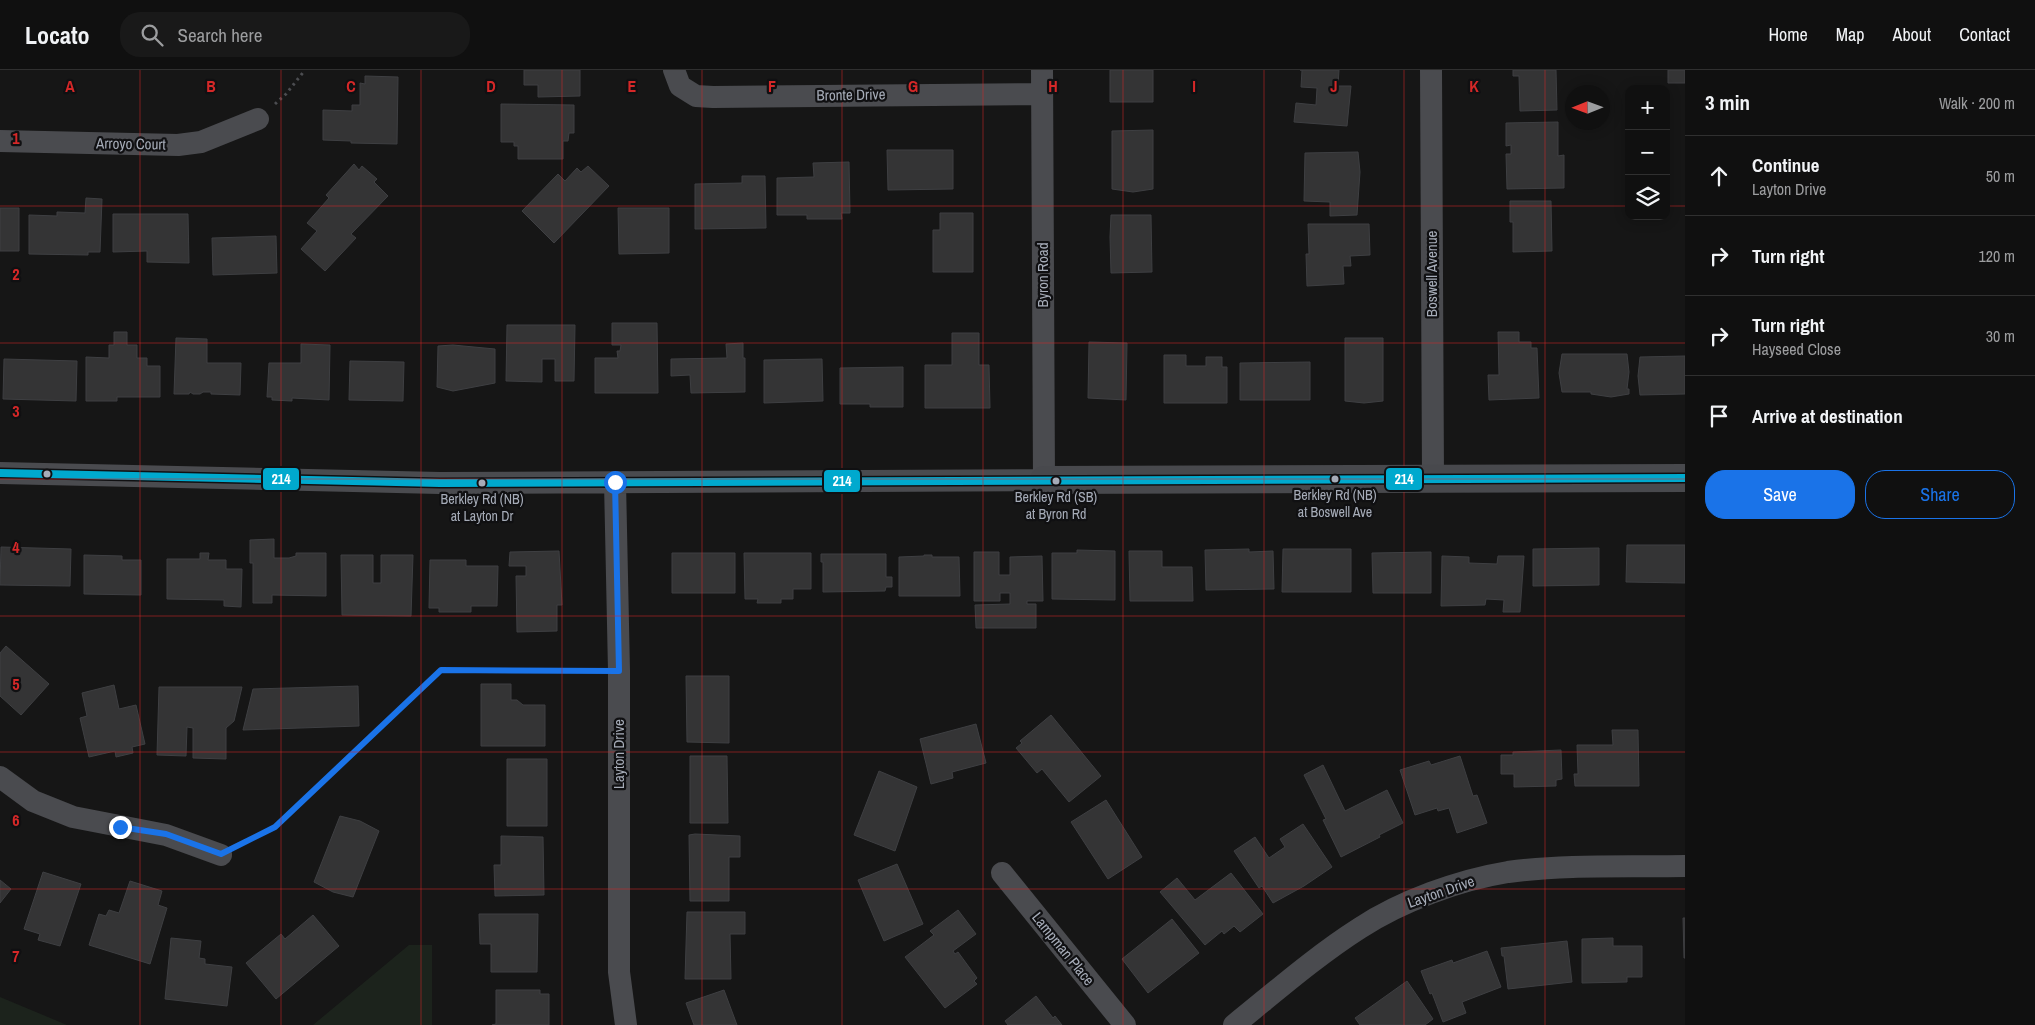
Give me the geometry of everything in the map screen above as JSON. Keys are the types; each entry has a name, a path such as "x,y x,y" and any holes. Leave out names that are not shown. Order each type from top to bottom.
{"street":[{"name":"Bronte Drive","path":"674,70 680,86 696,96 1042,94"},
{"name":"Byron Road","path":"1042,70 1044,480"},
{"name":"Boswell Avenue","path":"1431,70 1433,478"},
{"name":"Arroyo Court","path":"0,141 178,145 201,142 258,119"},
{"path":"0,473 440,483 1685,478"},
{"name":"Layton Drive","path":"615,482 619,671 620,972 626,1025"},
{"path":"0,777 33,801 73,817 166,834 221,854"},
{"name":"Layton Drive","path":"1234,1025 1360,928 1393,909 1432,893 1507,872 1587,867 1685,866"},
{"name":"Lampman Place","path":"1002,872 1125,1025"}],"path":[{"path":"258,119 286,94 305,70"},
{"path":"221,854 275,827 441,670 619,671"}],"shaded area":[{"path":"409,945 432,945 432,1025 313,1025"},
{"path":"0,997 67,1025 0,1025"}],"building":[{"path":"524,70 580,70 580,96 538,97 538,85 524,85"},
{"path":"1110,70 1153,70 1153,102 1110,102"},
{"path":"1302,70 1339,70 1338,86 1351,86 1347,126 1294,122 1296,103 1316,105 1317,88 1301,87"},
{"path":"1513,70 1556,70 1557,110 1520,111 1519,76 1513,76"},
{"path":"1668,70 1685,70 1685,83 1668,83"},
{"path":"365,76 398,77 397,144 323,140 323,110 352,111 352,105 360,105 360,83 365,84"},
{"path":"501,104 574,105 574,133 569,133 568,141 563,141 563,159 518,159 518,146 514,146 514,142 501,142"},
{"path":"1558,122 1558,156 1564,155 1564,188 1507,189 1506,154 1511,154 1511,145 1506,146 1506,123"},
{"path":"1153,130 1153,189 1133,192 1112,189 1112,131"},
{"path":"887,150 953,150 953,189 888,190"},
{"path":"1358,152 1360,172 1357,215 1330,216 1330,202 1304,201 1305,153"},
{"path":"849,162 850,213 841,213 842,219 807,219 807,215 777,215 777,178 814,177 813,163"},
{"path":"354,164 359,170 362,166 377,179 374,182 388,196 351,234 356,238 325,271 301,249 317,231 307,223 329,198 326,195"},
{"path":"588,166 609,186 554,243 522,211 558,174 565,181 577,168 581,172"},
{"path":"742,176 765,176 766,228 695,229 695,184 742,183"},
{"path":"86,198 102,199 100,252 88,252 88,255 29,254 29,215 57,216 57,212 85,213"},
{"path":"1510,201 1551,201 1552,251 1513,252 1513,222 1510,222"},
{"path":"0,208 19,208 19,251 0,251"},
{"path":"618,208 669,208 669,253 619,254"},
{"path":"940,213 973,213 973,272 933,272 933,230 940,230"},
{"path":"113,214 188,214 189,263 147,262 147,251 113,252"},
{"path":"1111,215 1151,215 1152,272 1111,273"},
{"path":"1308,224 1369,224 1370,255 1350,256 1351,266 1343,266 1344,284 1307,286 1306,254 1309,254"},
{"path":"276,236 277,273 213,275 212,238"},
{"path":"612,323 657,323 658,393 595,393 595,358 618,358 617,351 620,351 621,345 612,345"},
{"path":"507,325 575,325 574,381 555,381 555,359 542,359 542,382 506,381"},
{"path":"114,332 127,332 127,345 137,345 137,358 147,358 147,366 160,366 160,397 117,397 117,401 86,401 86,357 109,358 109,345 114,345"},
{"path":"1498,332 1519,332 1519,342 1531,342 1531,348 1537,348 1539,398 1489,400 1488,375 1499,375"},
{"path":"952,333 979,333 979,365 989,365 990,408 925,408 925,365 952,365"},
{"path":"176,338 207,339 207,363 241,363 240,395 211,394 211,392 174,394"},
{"path":"1345,338 1383,338 1383,401 1364,403 1345,401"},
{"path":"1089,342 1127,343 1126,400 1088,398"},
{"path":"743,343 745,392 691,393 690,375 671,376 671,359 727,358 726,344"},
{"path":"301,344 330,345 329,400 292,398 292,401 272,400 272,397 267,397 269,363 301,363"},
{"path":"453,345 495,349 495,383 453,391 437,387 438,346"},
{"path":"1562,354 1627,354 1629,372 1627,389 1629,389 1629,394 1611,397 1591,394 1591,392 1562,392 1559,373"},
{"path":"1164,355 1186,355 1186,366 1206,366 1206,357 1222,357 1222,367 1227,367 1227,403 1164,403"},
{"path":"1685,356 1685,394 1640,395 1638,376 1640,357"},
{"path":"4,359 77,361 76,401 3,399"},
{"path":"822,359 823,401 764,403 764,360"},
{"path":"350,361 404,362 403,401 349,400"},
{"path":"1310,362 1310,400 1240,400 1240,363"},
{"path":"903,367 903,407 870,407 870,404 840,404 840,368"},
{"path":"274,539 274,558 289,558 296,556 296,553 326,553 326,596 272,595 272,603 253,603 253,563 250,563 250,540"},
{"path":"1627,545 1685,545 1685,583 1626,582"},
{"path":"1,547 71,549 70,586 0,585"},
{"path":"1599,548 1599,585 1533,586 1533,549"},
{"path":"1249,549 1249,552 1273,551 1274,589 1206,590 1205,550"},
{"path":"1283,549 1351,549 1351,592 1282,592"},
{"path":"1077,550 1115,551 1115,600 1052,599 1052,553 1077,553"},
{"path":"559,551 562,605 557,605 557,631 517,632 516,576 526,576 526,566 509,566 510,552"},
{"path":"1129,551 1162,551 1162,567 1192,567 1193,601 1130,601"},
{"path":"974,552 999,552 999,575 1010,575 1010,557 1042,556 1043,601 1027,601 1027,604 1036,604 1036,628 976,628 975,605 1010,604 1010,593 1000,593 1000,601 974,601"},
{"path":"1431,552 1431,593 1373,593 1372,553"},
{"path":"200,553 209,553 208,560 226,560 226,569 242,569 241,607 224,606 224,600 167,599 167,559 200,559"},
{"path":"672,553 735,553 735,593 672,593"},
{"path":"744,553 811,553 811,589 793,589 793,599 781,599 781,603 757,603 758,599 745,599"},
{"path":"821,554 886,554 886,577 892,577 892,587 886,587 885,591 823,592 823,562 821,562"},
{"path":"84,555 122,556 122,560 141,560 141,595 84,594"},
{"path":"341,555 373,555 373,583 381,583 381,555 413,555 411,616 342,615"},
{"path":"932,555 932,557 959,557 960,596 899,596 899,557"},
{"path":"1442,556 1469,557 1469,563 1497,564 1498,556 1524,556 1520,612 1503,612 1504,600 1486,599 1485,605 1441,606"},
{"path":"430,560 466,560 466,566 498,566 497,606 471,606 471,612 439,612 439,608 429,608"},
{"path":"6,646 49,684 21,715 0,696 0,653"},
{"path":"686,676 729,676 729,743 687,742"},
{"path":"481,684 511,684 511,700 517,700 523,705 545,705 545,746 481,746"},
{"path":"114,685 119,709 136,705 145,744 132,747 133,753 116,757 115,751 89,757 80,718 87,716 82,693"},
{"path":"358,686 359,726 243,730 253,689"},
{"path":"159,687 242,687 234,721 226,728 226,759 193,758 193,728 187,727 186,756 157,755"},
{"path":"1051,715 1101,776 1069,802 1042,769 1037,773 1016,748 1022,743 1020,741"},
{"path":"976,724 986,763 952,772 953,778 931,784 920,739"},
{"path":"1612,730 1638,730 1639,786 1575,786 1574,774 1578,774 1577,745 1613,745"},
{"path":"1561,750 1562,779 1556,780 1556,786 1514,787 1514,774 1501,774 1501,755 1513,755 1513,752"},
{"path":"690,756 727,756 728,823 690,823"},
{"path":"1460,756 1473,796 1477,795 1487,823 1457,833 1449,808 1438,811 1437,808 1415,815 1400,770 1429,761 1431,765"},
{"path":"507,759 547,759 547,826 507,826"},
{"path":"1323,765 1345,811 1387,790 1403,823 1341,857 1323,820 1326,819 1304,775"},
{"path":"879,771 917,787 895,851 854,835"},
{"path":"1106,800 1142,857 1108,879 1071,822"},
{"path":"340,816 360,821 379,831 353,897 333,892 314,882"},
{"path":"1303,824 1332,867 1304,886 1273,903 1262,886 1259,888 1234,851 1255,837 1269,858 1285,847 1280,839"},
{"path":"689,835 740,836 740,857 729,857 729,901 690,901"},
{"path":"501,836 543,837 544,895 495,896 494,865 501,865"},
{"path":"897,864 923,924 884,941 858,880"},
{"path":"43,872 81,884 60,946 38,940 40,934 24,929"},
{"path":"1231,873 1263,914 1240,932 1234,926 1224,934 1222,931 1205,945 1160,892 1177,878 1195,900"},
{"path":"0,880 11,889 0,903"},
{"path":"130,881 162,891 158,905 167,908 150,964 89,945 99,914 106,916 109,910 119,913"},
{"path":"958,910 976,934 953,951 955,954 958,952 977,978 974,981 977,984 945,1008 905,957 934,935 930,931"},
{"path":"687,912 745,912 745,934 730,934 731,979 685,979"},
{"path":"479,914 538,914 537,972 491,972 491,944 480,944"},
{"path":"313,915 339,946 276,999 246,963 281,934 285,939"},
{"path":"1683,918 1685,918 1685,958 1684,958"},
{"path":"1172,919 1199,953 1148,993 1122,959"},
{"path":"171,938 201,941 199,958 205,959 205,964 232,967 227,1006 165,999"},
{"path":"1613,938 1613,946 1642,946 1642,977 1627,977 1627,982 1582,983 1582,939"},
{"path":"1567,941 1572,982 1508,989 1504,956 1502,956 1501,948"},
{"path":"1487,951 1501,987 1462,1002 1466,1013 1443,1022 1421,971 1452,960 1453,963"},
{"path":"1407,981 1433,1019 1425,1025 1360,1025 1355,1018"},
{"path":"496,990 540,990 540,994 549,994 549,1025 492,1025 496,1024"},
{"path":"724,990 737,1025 694,1025 686,1003"},
{"path":"1036,996 1053,1018 1055,1016 1062,1025 1008,1025 1005,1021"}],"transit line":[{"name":"214","path":"0,473 440,483 1685,478"}],"place":[{"name":"Berkley Rd (NB) at Boswell Ave","path":"1335,479"},
{"name":"Berkley Rd (SB) at Byron Rd","path":"1056,481"},
{"name":"Berkley Rd (NB) at Layton Dr","path":"482,483"}],"route":[{"path":"120,827 166,834 221,854 275,827 441,670 619,671 615,482"}]}
